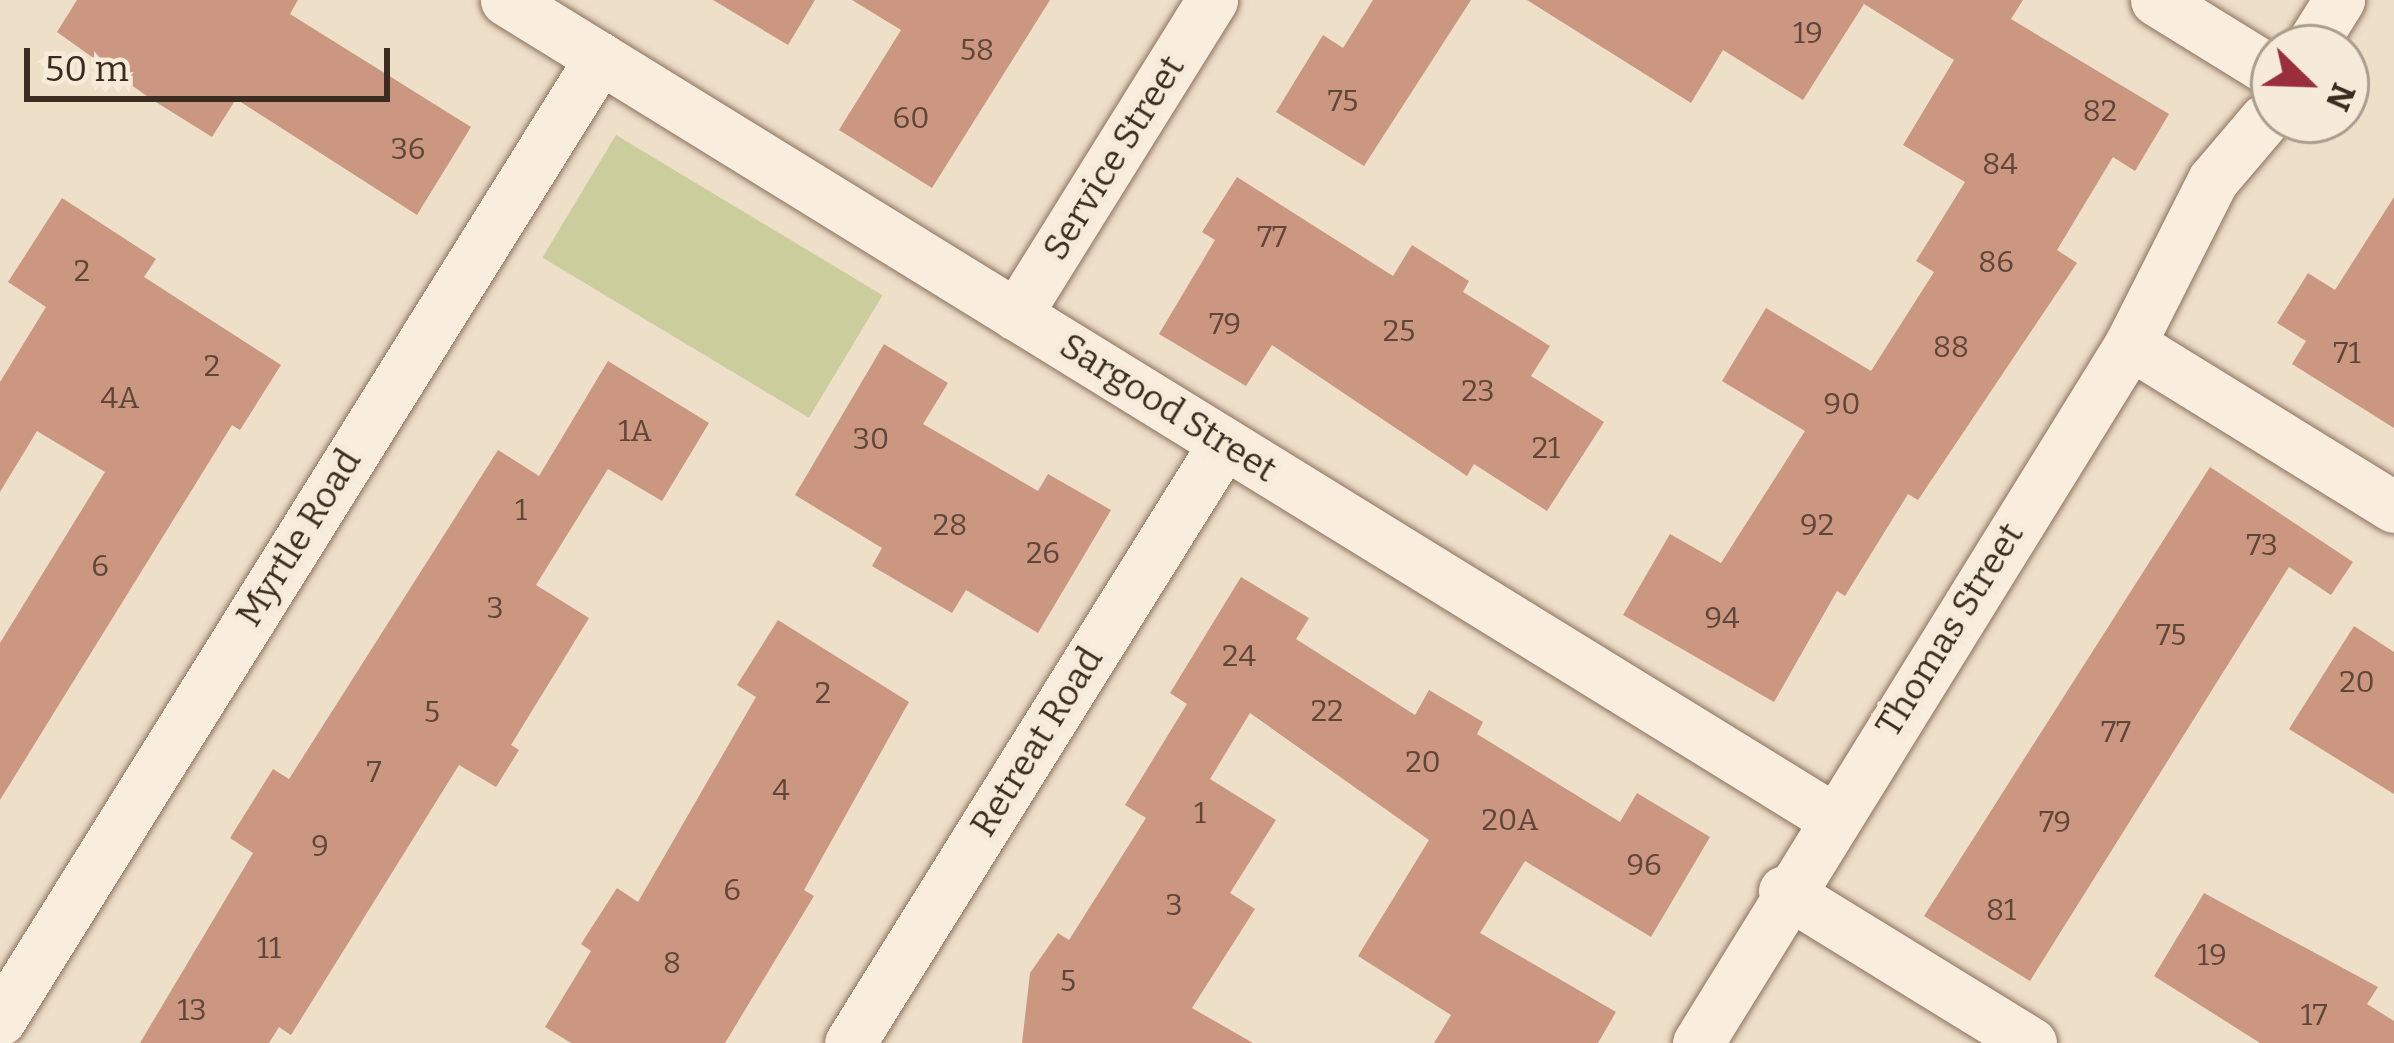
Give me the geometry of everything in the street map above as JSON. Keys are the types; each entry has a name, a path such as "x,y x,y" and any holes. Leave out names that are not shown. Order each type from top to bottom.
{"street":[{"name":"Sargood Street","path":"506,0 1831,818"},
{"name":"Service Street","path":"1016,315 1212,0"},
{"path":"2156,0 2250,81"},
{"name":"Myrtle Road","path":"0,1020 600,58"},
{"name":"Thomas Street","path":"1698,1043 1784,892 2162,291 2216,234 2253,144"},
{"path":"2131,344 2394,507"},
{"name":"Retreat Road","path":"850,1043 1224,442"},
{"path":"1784,892 2031,1043"},
{"name":"Thomas Street","path":"1674,1043 1738,968"}],"green space":[{"path":"616,135 883,295 809,418 542,258"}],"building":[{"path":"77,0 298,0 290,14 471,127 417,215 236,99 212,137 151,99 57,32"},
{"path":"713,0 815,0 788,45"},
{"path":"852,0 1050,0 932,188 839,130 901,30"},
{"path":"1373,0 1471,0 1364,166 1276,112 1323,35 1343,48"},
{"path":"1527,0 2023,0 2011,19 2169,114 2135,171 2113,157 2057,250 2077,263 1918,500 1908,494 1845,596 1837,591 1774,702 1623,615 1670,534 1721,563 1805,431 1722,381 1766,308 1871,371 1934,272 1916,261 1965,182 1903,145 1954,60 1864,4 1803,100 1723,50 1691,103"},
{"path":"1237,177 1393,276 1412,245 1469,281 1463,292 1550,346 1531,376 1604,422 1547,511 1474,464 1467,476 1272,345 1246,386 1159,334 1215,240 1202,232"},
{"path":"2394,197 2394,428 2292,364 2306,341 2277,323 2308,273 2335,290"},
{"path":"62,198 156,259 144,277 281,365 240,430 232,425 0,800 0,643 105,472 37,431 0,492 0,382 46,307 8,282"},
{"path":"884,344 948,383 923,424 1038,491 1048,474 1111,510 1038,633 966,590 952,613 872,566 882,548 795,495"},
{"path":"608,361 709,423 662,501 608,469 536,585 589,618 511,745 519,750 496,787 459,765 291,1035 279,1027 269,1043 140,1043 253,853 230,838 273,769 289,779 498,450 539,476"},
{"path":"2210,467 2353,562 2331,595 2289,567 2030,981 1924,916"},
{"path":"1241,577 1309,618 1296,639 1415,715 1429,690 1483,722 1477,734 1620,822 1637,793 1710,837 1651,937 1525,861 1480,933 1616,1012 1598,1043 1434,1043 1451,1015 1358,956 1429,840 1250,713 1210,779 1276,820 1230,893 1255,909 1192,1008 1253,1043 1022,1043 1030,973 1058,933 1069,940 1146,818 1125,805 1187,704 1170,693"},
{"path":"778,620 909,702 804,890 814,896 725,1043 571,1043 545,1027 591,951 581,944 617,888 638,902 756,697 737,685"},
{"path":"2354,626 2394,652 2394,794 2289,729"},
{"path":"2204,893 2378,987 2367,1004 2394,1021 2394,1043 2260,1043 2154,976"}]}
